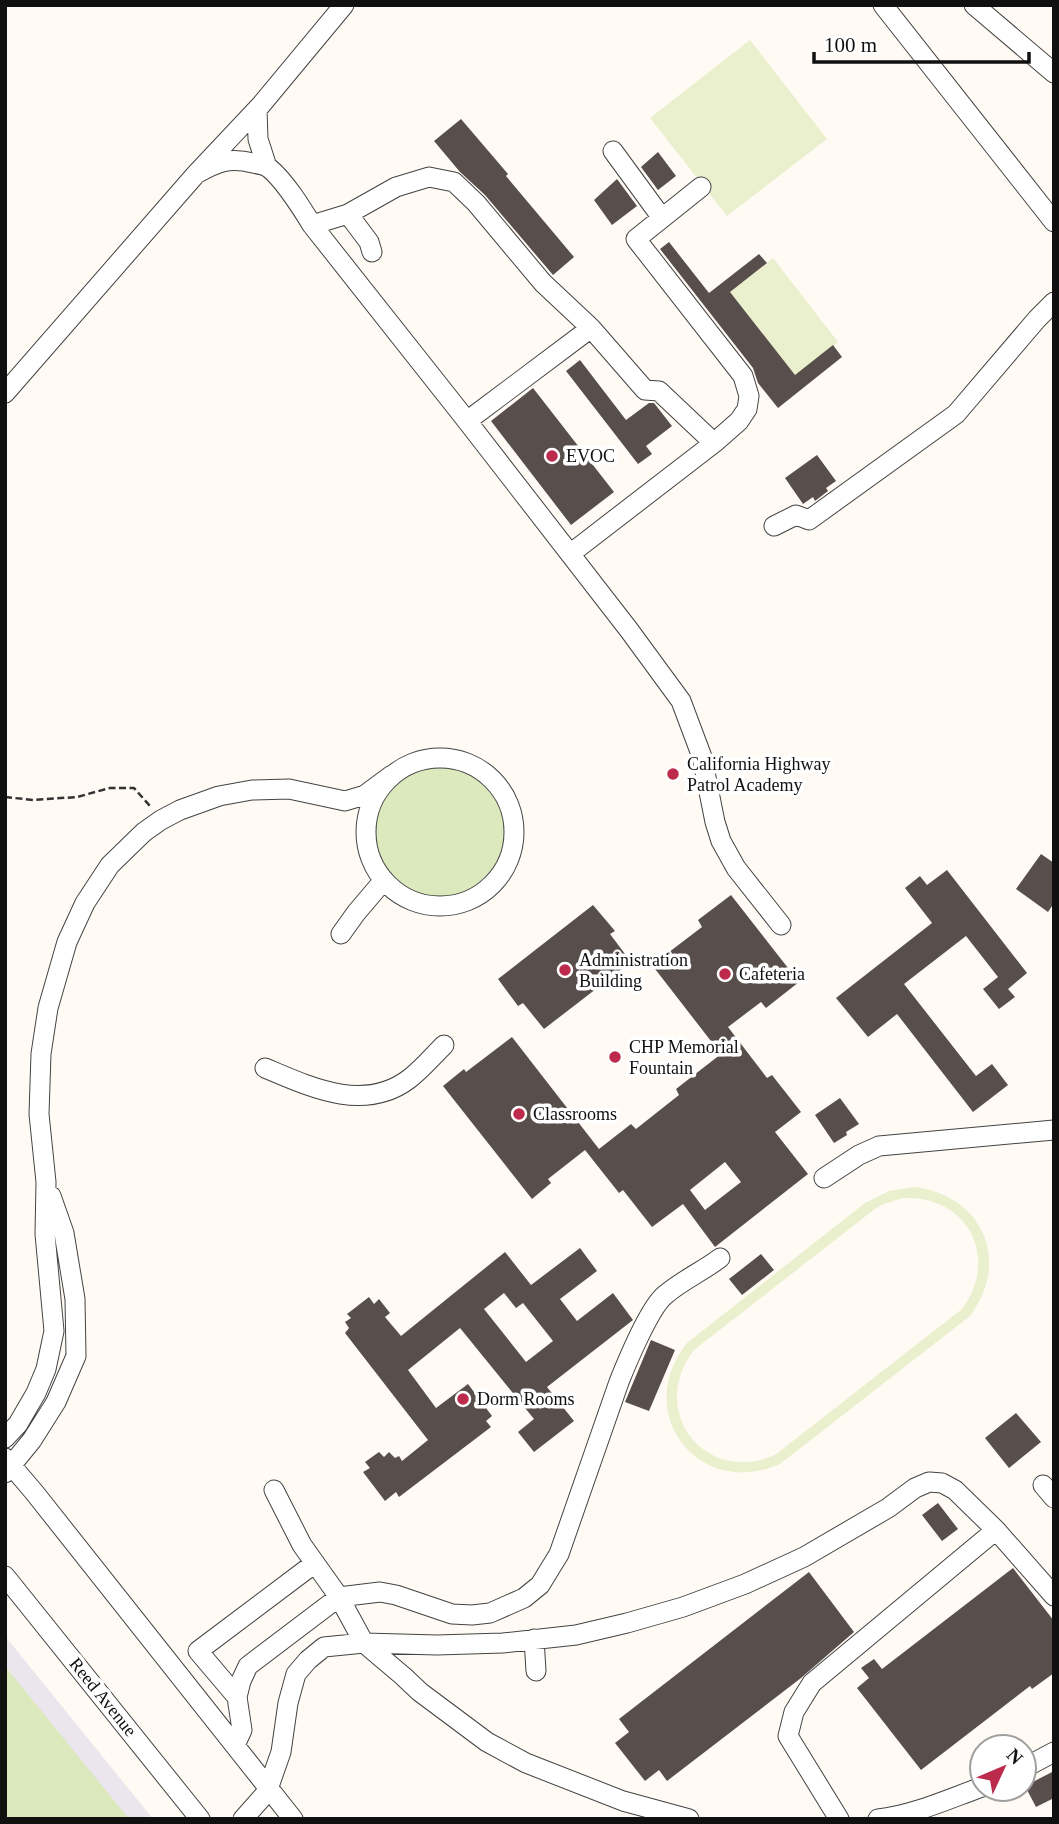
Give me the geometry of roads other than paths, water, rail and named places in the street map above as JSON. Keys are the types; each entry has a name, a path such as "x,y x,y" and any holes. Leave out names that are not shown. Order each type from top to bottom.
{"street":[{"path":"5,393 196,174 257,109 344,5"},
{"path":"883,5 1054,222"},
{"path":"974,5 1054,73"},
{"path":"257,109 258,139 267,167 295,198 312,225 467,421 681,701 702,757 721,841 736,869 781,925"},
{"path":"613,151 662,218"},
{"path":"196,174 214,163 231,160 267,167"},
{"path":"312,225 348,214 396,187 429,177 454,182 476,202 543,283 591,328 645,390 659,391 714,443"},
{"path":"570,554 714,443 739,421 747,409 749,396 743,376 636,239 701,187"},
{"path":"348,214 369,242 372,252"},
{"path":"774,526 796,515 809,520 956,414 1054,302"},
{"path":"467,421 591,328"},
{"path":"5,1438 18,1423 36,1393 46,1369 54,1331 45,1234 46,1182 39,1114 41,1054 48,1008 67,942 85,903 110,865 144,832 180,810 219,796 252,790 289,789 345,801 365,795 413,763 425,759 449,758 473,765 492,780 507,800 514,826 514,839 507,865 491,886 469,901 443,906 404,897 384,880 373,862 360,819 345,801"},
{"path":"367,842 366,824 371,805 380,789 393,775"},
{"path":"341,934 384,880"},
{"path":"265,1068 324,1091 365,1096 395,1088 410,1079 444,1045"},
{"path":"824,1178 859,1155 879,1146 1054,1130"},
{"path":"46,1182 64,1233 75,1299 76,1356 56,1402 32,1440 7,1466 34,1492 293,1819"},
{"path":"235,1745 242,1730 237,1697 248,1666 340,1597 380,1592 452,1614 490,1614 524,1598 540,1585 559,1553 627,1360 652,1314 663,1296 720,1258"},
{"path":"243,1819 269,1787 281,1752 288,1703 296,1674 307,1660 324,1647 364,1643 503,1643 576,1635 627,1623 683,1607 804,1558 888,1508 915,1488 929,1482 942,1483 955,1490 996,1530 1054,1596"},
{"path":"274,1490 302,1545 340,1597 364,1643 420,1692 463,1725 508,1754 543,1771 643,1807 689,1819"},
{"path":"839,1819 788,1736 794,1712 812,1683 996,1530"},
{"path":"237,1697 198,1651 315,1563"},
{"name":"Reed Avenue","path":"5,1576 200,1819"},
{"path":"534,1639 536,1671"},
{"path":"1038,1761 1054,1752"},
{"path":"878,1819 892,1817 968,1792"}],"place":[{"name":"EVOC","path":"552,456"},
{"name":"California Highway Patrol Academy","path":"673,774"},
{"name":"Administration Building","path":"565,970"},
{"name":"Cafeteria","path":"725,974"},
{"name":"CHP Memorial Fountain","path":"615,1057"},
{"name":"Classrooms","path":"519,1114"},
{"name":"Dorm Rooms","path":"463,1399"}]}
